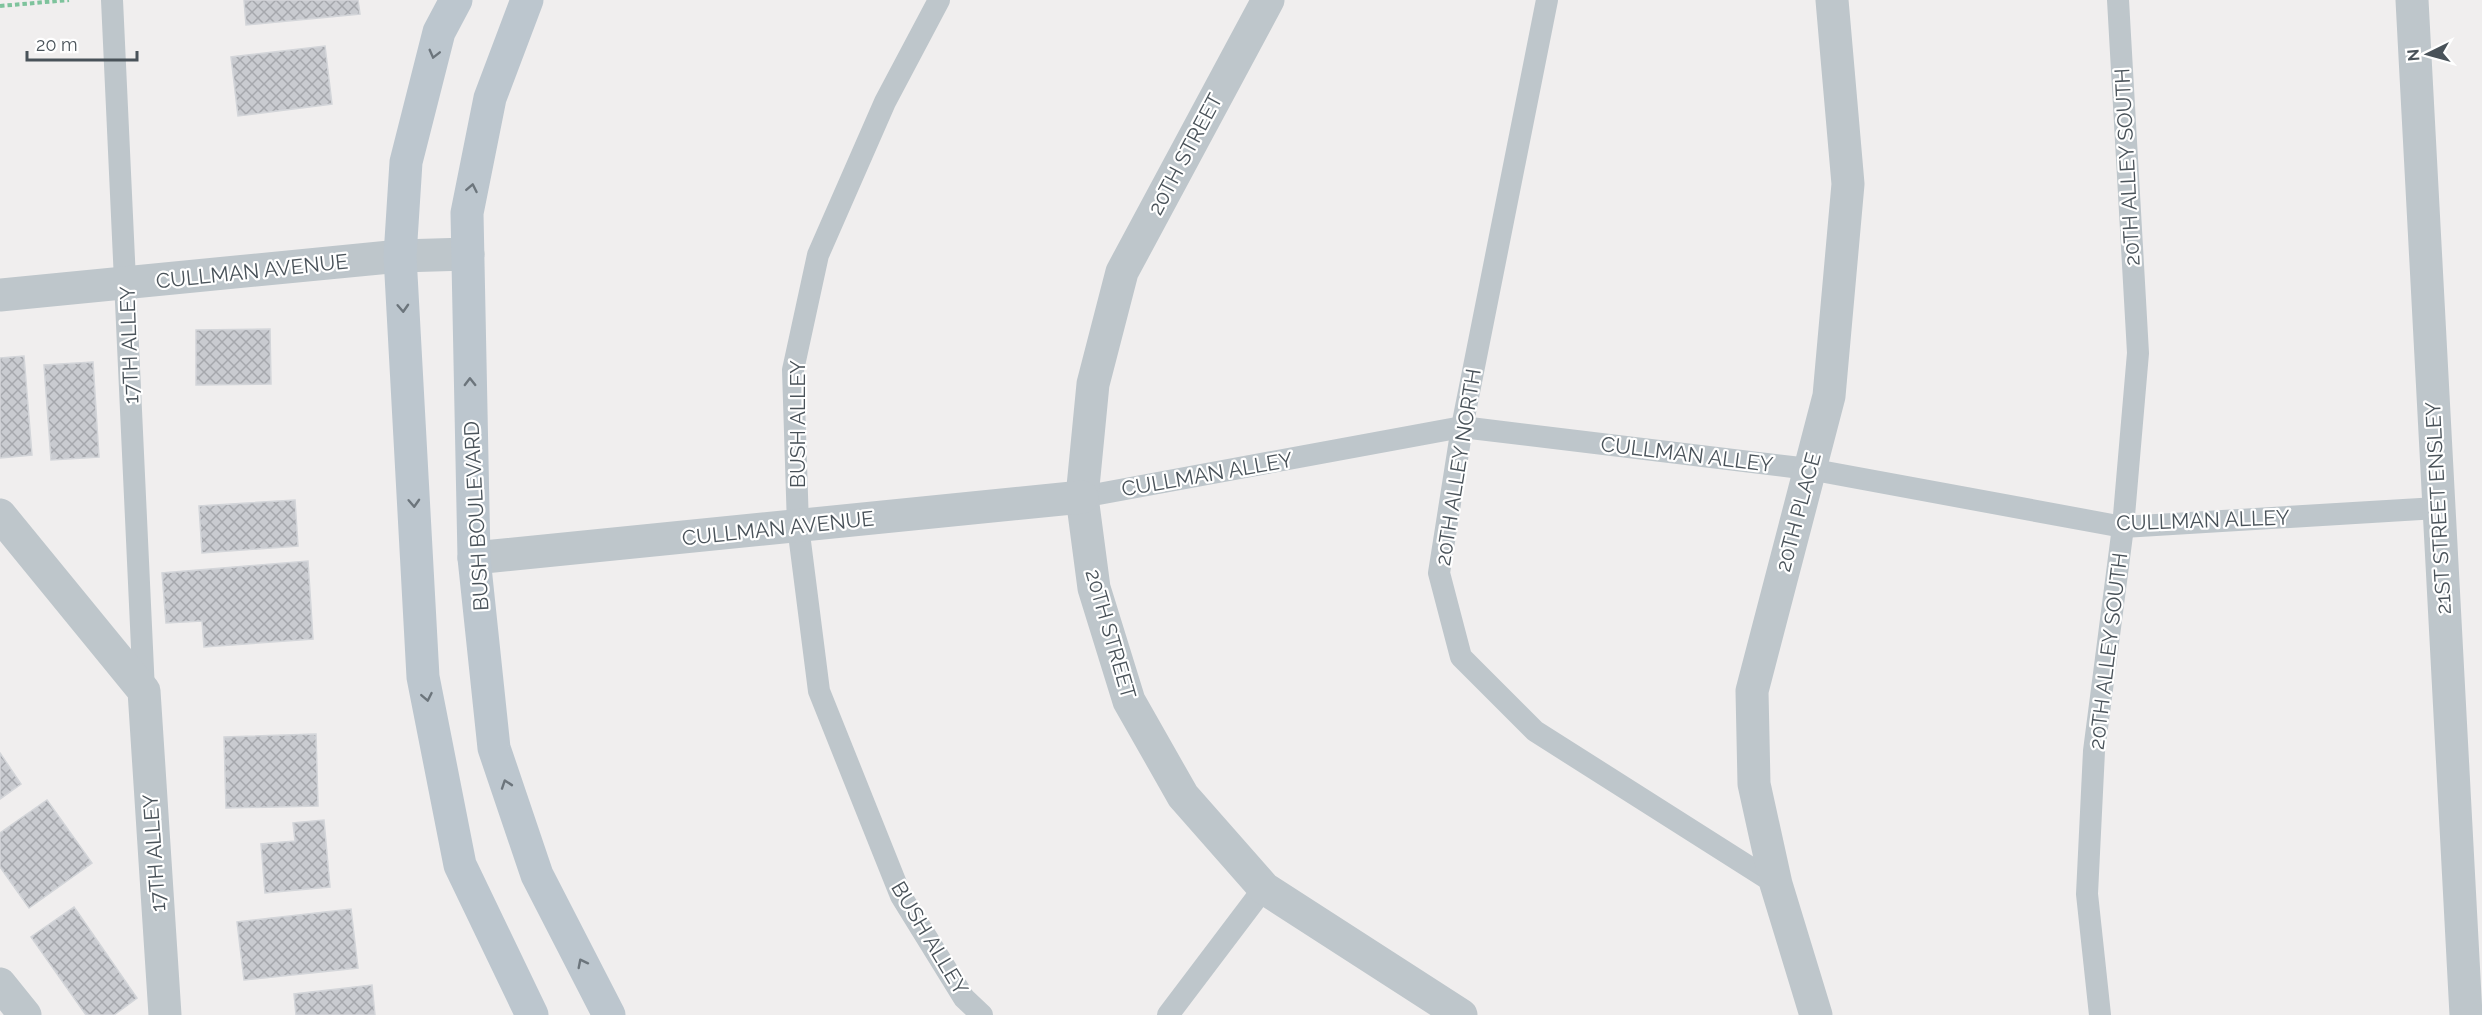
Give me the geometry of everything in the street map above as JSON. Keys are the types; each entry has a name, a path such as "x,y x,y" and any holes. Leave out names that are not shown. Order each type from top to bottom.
{"main road":[{"path":"456,0 439,32 406,162 400,256 423,677 460,864 532,1015"},
{"name":"BUSH BOULEVARD","path":"527,0 490,98 467,213 474,558 494,748 537,875 609,1015"}],"street":[{"name":"20TH STREET","path":"1268,0 1122,272 1093,384 1082,497 1094,588 1129,701 1183,796 1264,888 1461,1015"},
{"name":"20TH PLACE","path":"1816,1015 1776,884 1754,784 1752,691 1829,396 1848,184 1832,0"},
{"name":"21ST STREET ENSLEY","path":"2412,0 2438,508 2471,1002"},
{"name":"CULLMAN AVENUE","path":"0,295 400,256 468,254"},
{"name":"CULLMAN AVENUE","path":"474,558 1082,497"},
{"path":"0,515 144,691"},
{"name":"17TH ALLEY","path":"144,691 165,1015"},
{"path":"0,984 25,1015"}],"lane":[{"name":"17TH ALLEY","path":"112,0 127,283 144,691"},
{"name":"BUSH ALLEY","path":"939,0 885,102 818,255 793,370 798,526 819,691 901,896 964,999 982,1015"},
{"name":"20TH ALLEY NORTH","path":"1547,0 1462,427 1439,573 1461,657 1535,731 1776,884"},
{"name":"20TH ALLEY SOUTH","path":"2100,1015 2087,894 2094,751 2123,526 2138,353 2118,0"},
{"name":"CULLMAN ALLEY","path":"1082,497 1462,427 1809,469 2123,526 2438,508"},
{"path":"1168,1015 1264,888"}],"path":[{"path":"0,6 69,0"}],"building":[{"path":"244,0 358,0 360,14 246,25"},
{"path":"325,46 332,104 238,116 231,57"},
{"path":"270,329 271,384 196,385 196,330"},
{"path":"24,356 32,455 0,458 0,358"},
{"path":"93,362 99,457 51,460 44,365"},
{"path":"295,500 298,546 202,553 199,506"},
{"path":"308,561 313,639 204,647 202,621 166,623 162,573"},
{"path":"316,734 318,806 226,808 224,737"},
{"path":"0,753 21,784 0,799"},
{"path":"47,800 92,863 29,908 0,867 0,833"},
{"path":"324,820 330,887 265,893 261,844 295,841 293,823"},
{"path":"74,907 137,998 114,1015 86,1015 31,937"},
{"path":"351,909 358,968 244,980 237,922"},
{"path":"372,985 375,1015 296,1015 294,994"}]}
